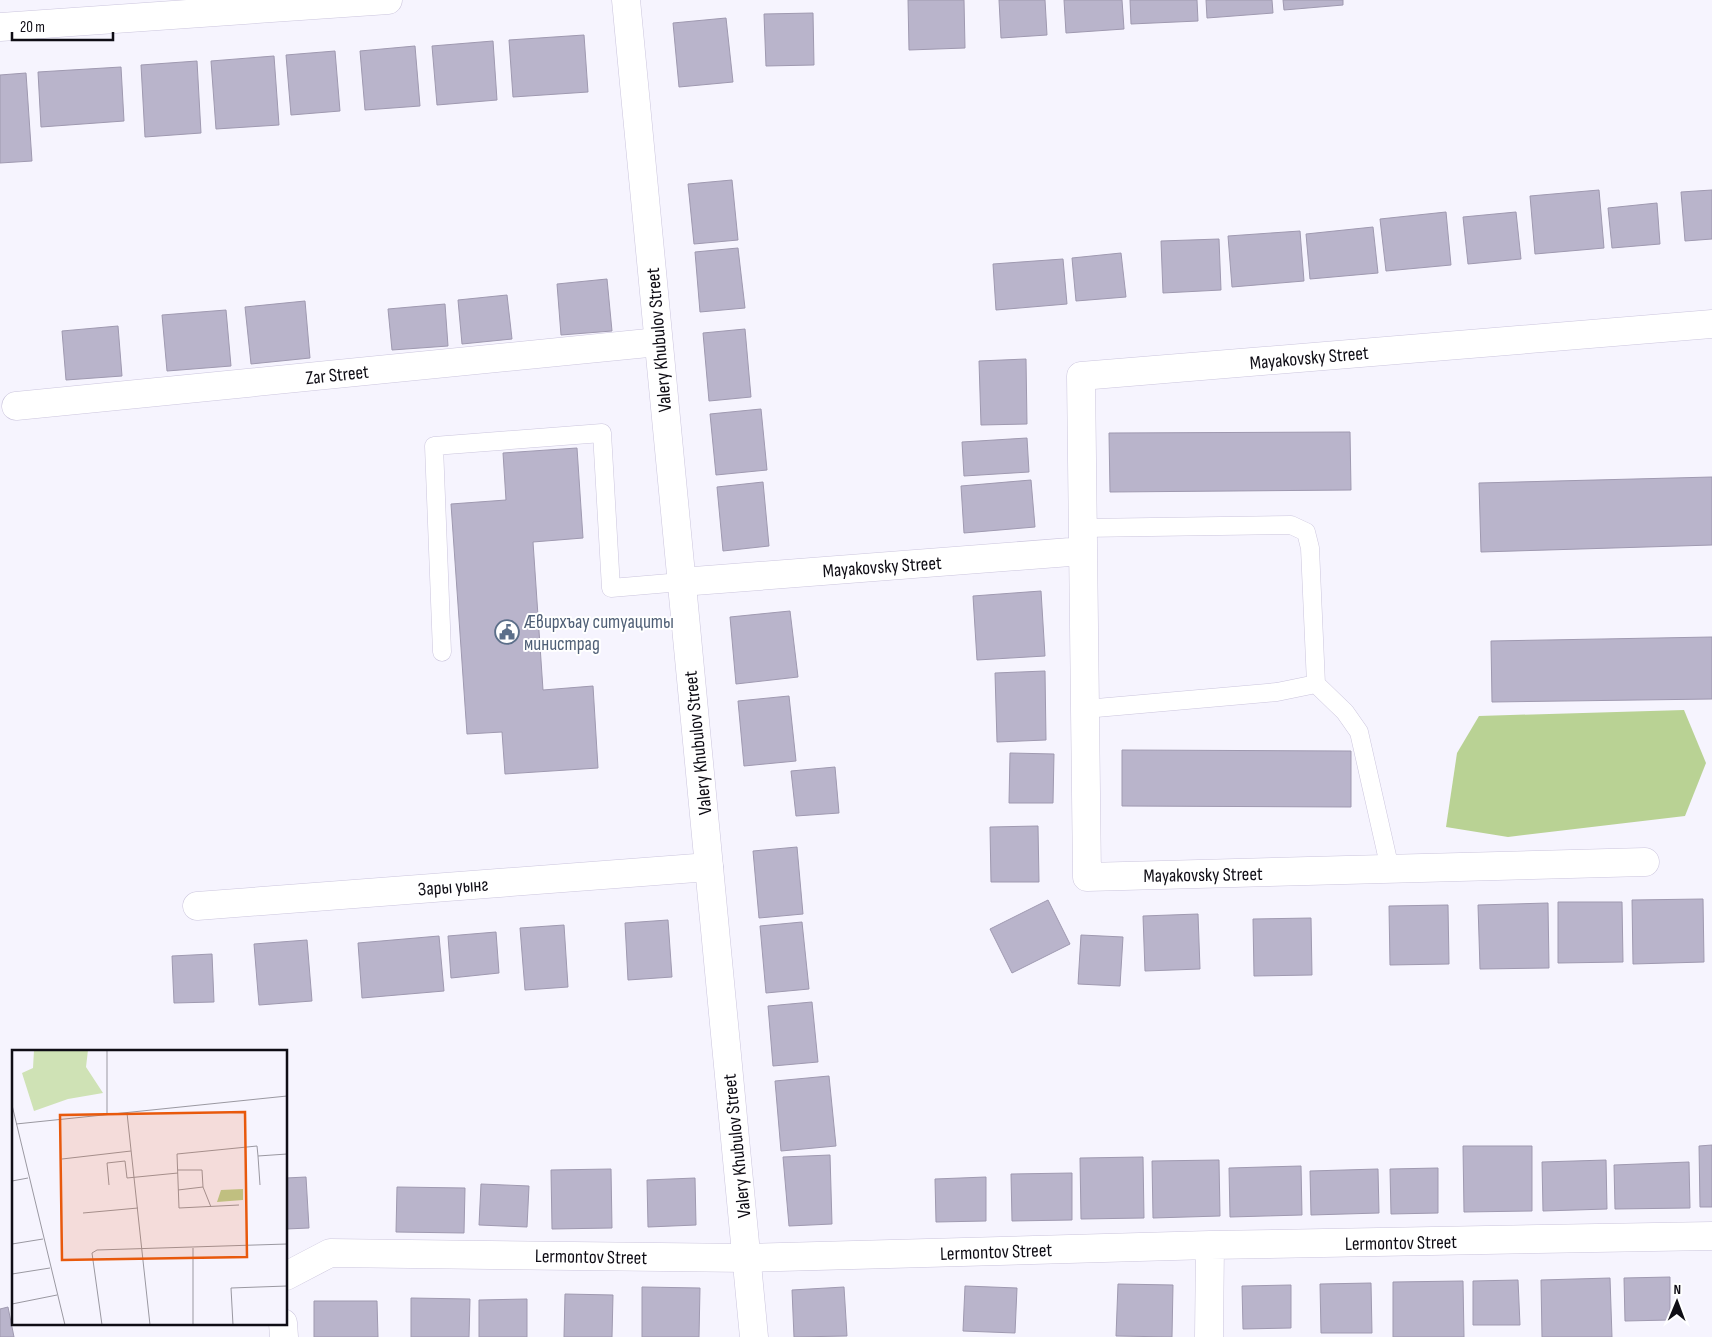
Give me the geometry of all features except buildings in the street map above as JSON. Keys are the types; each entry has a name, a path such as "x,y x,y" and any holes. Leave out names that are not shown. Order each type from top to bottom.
{"street":[{"path":"0,27 388,0"},
{"name":"Valery Khubulov Street","path":"626,0 754,1337"},
{"name":"Mayakovsky Street","path":"1645,862 1086,877 1080,376 1712,324"},
{"name":"Zar Street","path":"16,406 658,342"},
{"name":"Mayakovsky Street","path":"681,582 1083,539"},
{"name":"Зары уынг","path":"197,906 709,867"},
{"name":"Lermontov Street","path":"288,1275 330,1253 747,1258 1210,1245 1712,1236"},
{"path":"1209,1337 1210,1245"},
{"path":"283,1324 284,1337"}],"lane":[{"path":"442,652 434,446 602,432 611,588 681,582"},
{"path":"1083,539 1291,525 1306,532 1310,548 1316,684 1345,712 1360,732 1390,869"},
{"path":"1085,709 1277,692 1316,684"}],"green space":[{"path":"1684,710 1706,763 1685,816 1508,837 1446,827 1457,753 1479,716"}],"place":[{"name":"Æвирхъау ситуациты министрад","path":"507,632"}]}
